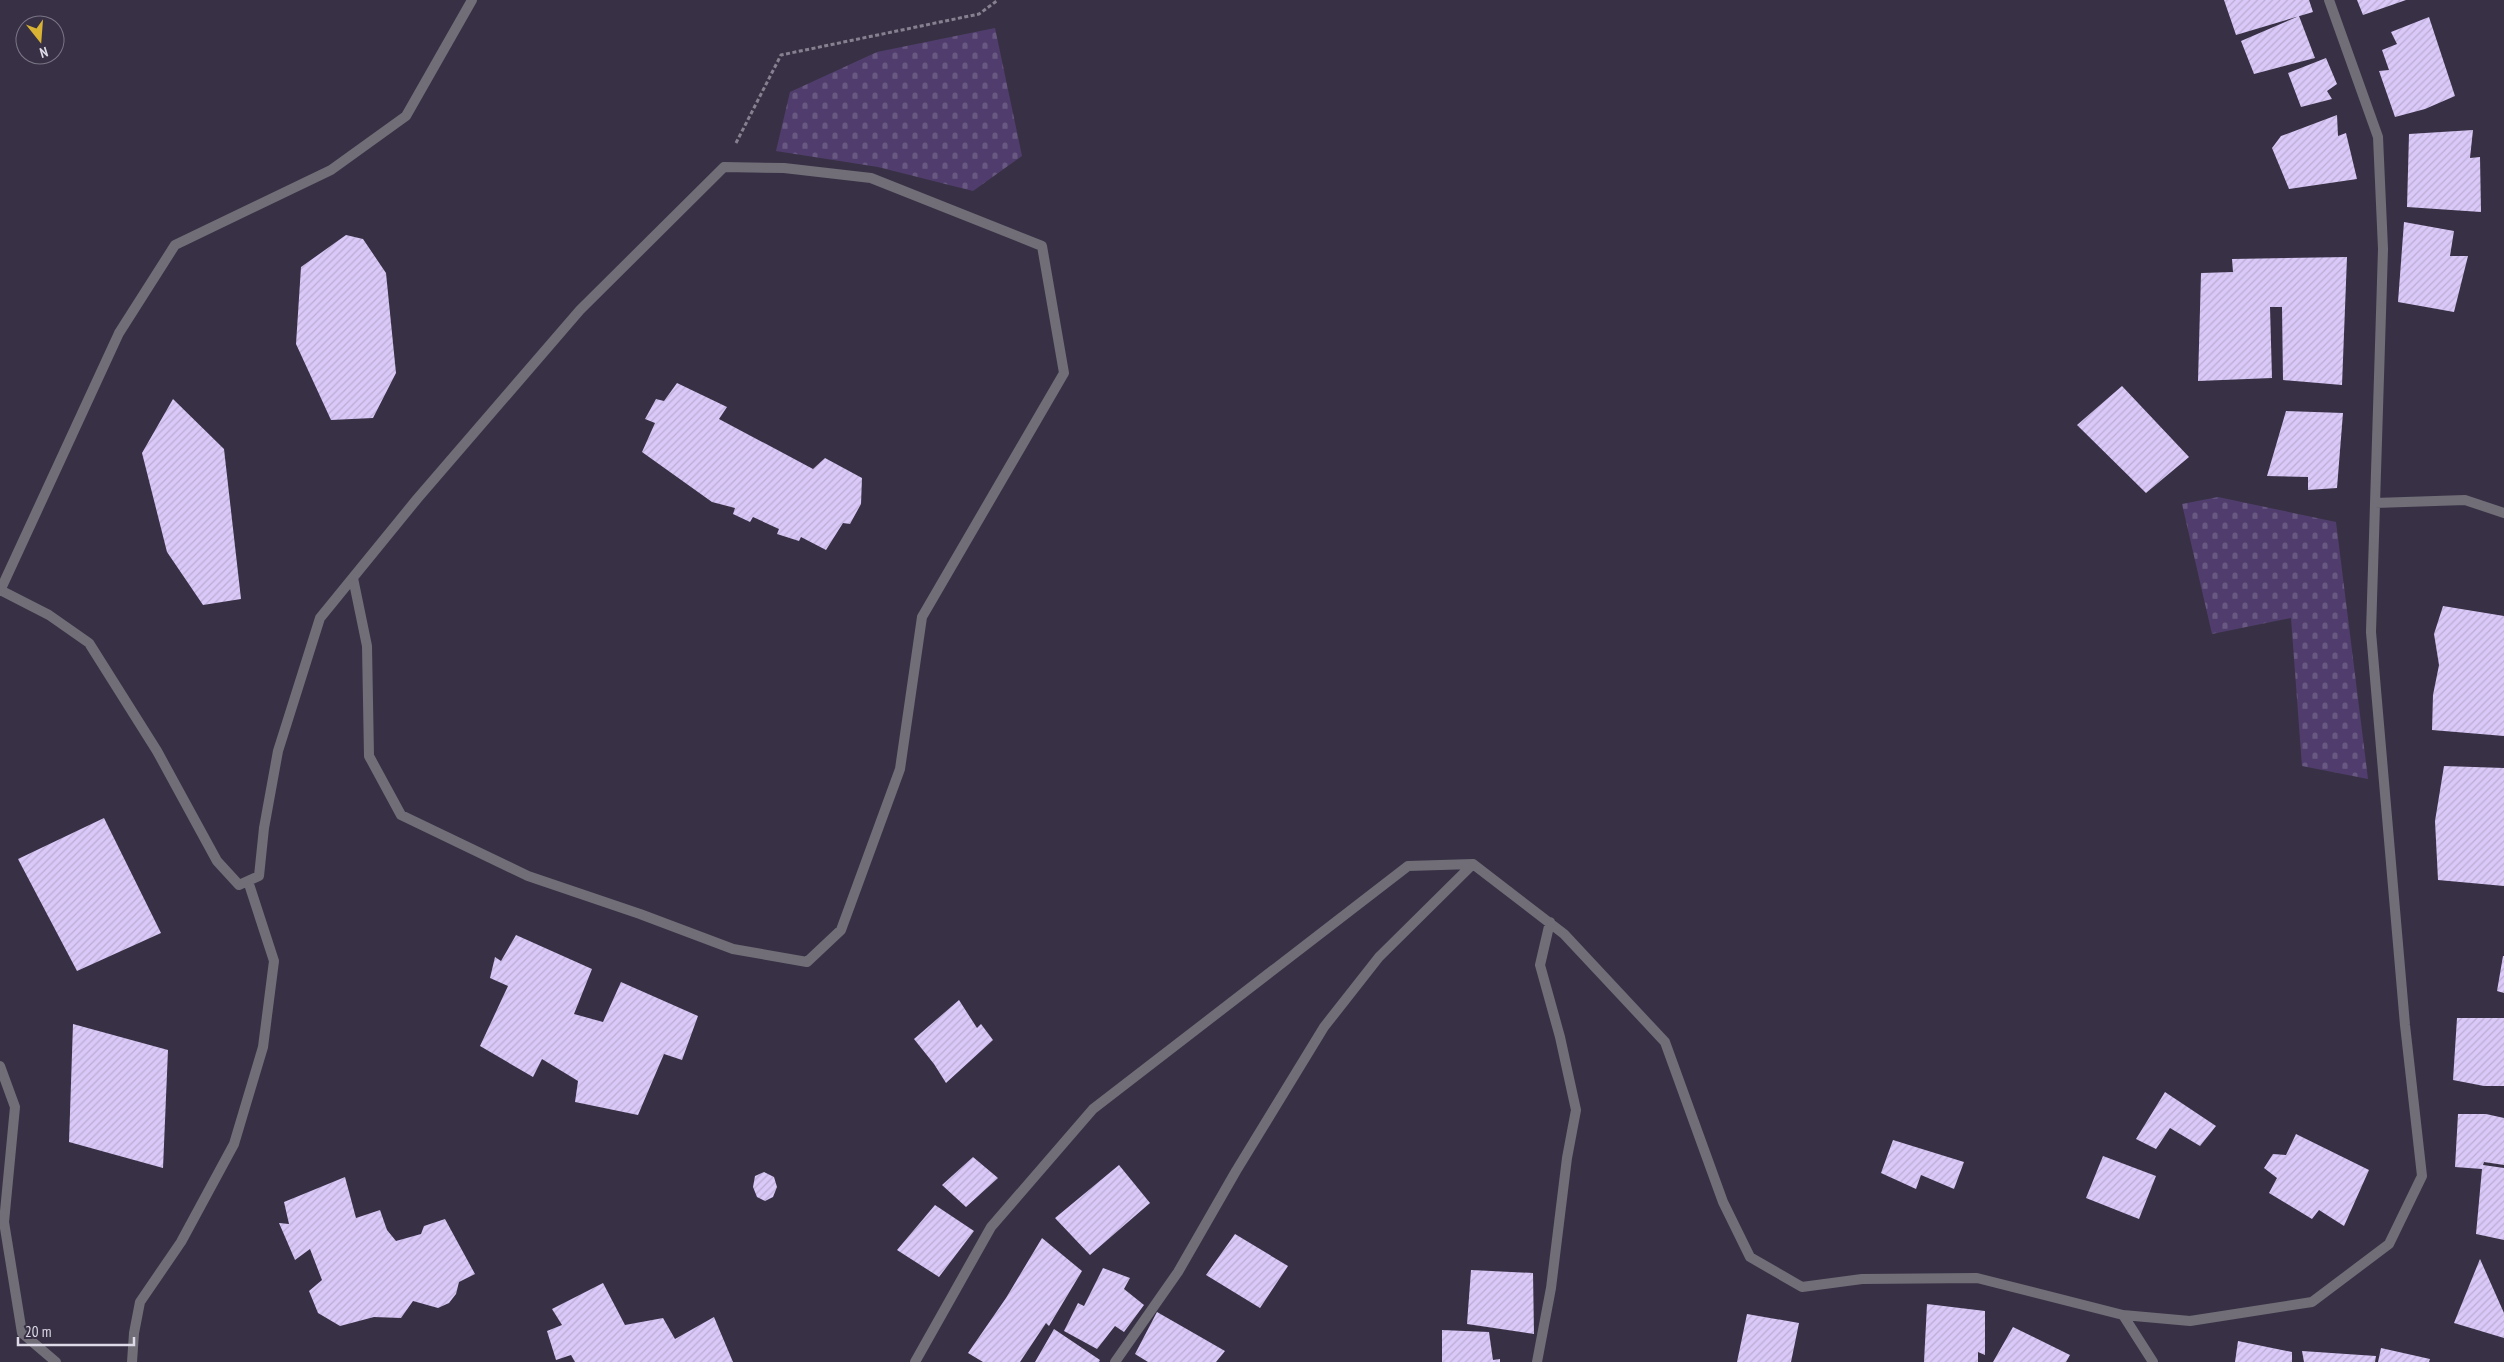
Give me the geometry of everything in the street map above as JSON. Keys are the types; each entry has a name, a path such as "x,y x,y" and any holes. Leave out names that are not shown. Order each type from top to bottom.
{"street":[{"path":"353,578 367,646 369,756 401,815 528,876 640,914 733,949 807,962 841,930 900,769 922,617 1064,373 1042,246 871,178 784,168 724,167 580,310 417,499 320,618 278,751 264,828 259,876 239,885 217,861 157,751 89,643 49,615 0,591 119,333 175,245 331,170 406,116 472,0"},
{"path":"915,1362 991,1227 1093,1109 1408,866 1474,864 1564,934 1665,1042 1723,1202 1750,1257 1802,1287 1862,1279 1977,1278 2123,1315 2190,1321 2312,1302 2389,1244 2422,1176 2405,1025 2371,632 2383,249 2378,137 2329,0"},
{"path":"2375,503 2465,500 2504,513"},
{"path":"1115,1362 1178,1272 1236,1171 1324,1027 1379,957 1474,864"},
{"path":"132,1362 134,1333 140,1302 181,1242 234,1144 263,1047 274,961 248,881"},
{"path":"1537,1362 1551,1288 1567,1158 1576,1110 1560,1037 1540,965 1550,922"},
{"path":"0,1066 15,1107 4,1222 22,1333 56,1362"},
{"path":"2123,1315 2153,1362"}],"path":[{"path":"724,167 781,55 979,14 998,0"}],"green space":[{"path":"995,28 1022,156 973,191 878,167 776,151 790,92 877,52"},
{"path":"2218,497 2336,522 2368,779 2302,766 2291,618 2212,634 2182,504"}],"building":[{"path":"2224,0 2309,0 2313,12 2236,35"},
{"path":"2357,0 2406,0 2363,15"},
{"path":"2299,16 2315,58 2254,74 2241,41"},
{"path":"2429,17 2455,96 2425,109 2395,117 2379,71 2389,70 2382,50 2397,44 2391,32"},
{"path":"2326,58 2337,84 2327,91 2332,99 2301,107 2288,73"},
{"path":"2337,115 2338,136 2346,133 2357,179 2289,189 2272,148 2281,136"},
{"path":"2473,130 2470,158 2480,157 2481,212 2407,207 2409,134"},
{"path":"2404,222 2454,231 2450,256 2468,256 2454,312 2398,302"},
{"path":"346,235 363,239 386,273 396,373 373,418 331,420 296,344 301,267"},
{"path":"2347,257 2342,385 2283,380 2282,307 2270,307 2272,378 2198,381 2201,273 2233,272 2232,259"},
{"path":"677,383 727,407 719,419 813,469 825,458 862,478 861,504 850,524 843,523 826,550 801,537 799,541 777,534 779,529 753,517 750,522 733,514 735,508 712,502 642,452 655,423 645,419 656,399 664,401"},
{"path":"2122,386 2189,457 2146,493 2077,425"},
{"path":"173,399 224,449 241,599 203,605 167,552 142,453"},
{"path":"2286,411 2343,413 2337,488 2308,490 2308,477 2267,476"},
{"path":"2443,606 2504,616 2504,736 2432,730 2433,695 2439,665 2434,634"},
{"path":"2444,766 2504,768 2504,886 2438,880 2435,821"},
{"path":"104,818 161,933 77,971 18,859"},
{"path":"516,935 592,969 574,1014 603,1022 621,982 698,1016 682,1060 664,1054 638,1115 575,1102 578,1081 542,1059 533,1077 480,1046 508,986 490,978 495,957 501,961"},
{"path":"2504,956 2504,993 2497,991"},
{"path":"959,1000 977,1028 981,1024 993,1040 946,1083 914,1039"},
{"path":"2457,1018 2504,1018 2504,1086 2484,1086 2453,1080"},
{"path":"73,1024 168,1050 163,1168 69,1142"},
{"path":"2165,1092 2216,1126 2200,1146 2170,1128 2156,1149 2136,1139"},
{"path":"2458,1114 2486,1114 2504,1118 2504,1165 2484,1162 2483,1165 2504,1168 2504,1240 2476,1234 2482,1169 2455,1167"},
{"path":"2296,1134 2369,1170 2344,1226 2319,1210 2312,1219 2269,1193 2277,1178 2264,1168 2273,1154 2286,1155"},
{"path":"1893,1140 1964,1162 1954,1189 1921,1175 1916,1189 1881,1173"},
{"path":"2103,1156 2156,1176 2139,1219 2086,1198"},
{"path":"973,1157 998,1178 966,1207 942,1185"},
{"path":"1119,1165 1150,1203 1090,1255 1055,1218"},
{"path":"764,1172 774,1177 777,1187 773,1197 765,1201 757,1197 753,1187 755,1176"},
{"path":"345,1177 356,1218 380,1210 387,1230 396,1241 421,1234 424,1226 445,1219 475,1274 459,1282 456,1294 449,1303 438,1308 413,1301 401,1318 374,1317 340,1326 318,1313 309,1291 322,1280 310,1249 295,1260 279,1223 289,1224 284,1202"},
{"path":"935,1205 974,1231 939,1277 897,1250"},
{"path":"1235,1234 1288,1266 1260,1308 1206,1275"},
{"path":"1042,1238 1082,1271 1049,1326 1046,1323 1020,1362 983,1362 968,1353 1006,1298"},
{"path":"2480,1259 2504,1313 2504,1338 2454,1323"},
{"path":"1103,1268 1130,1278 1124,1289 1144,1305 1124,1332 1115,1326 1097,1349 1064,1331 1078,1303 1084,1306"},
{"path":"1471,1270 1533,1273 1534,1334 1467,1324"},
{"path":"603,1283 625,1325 663,1318 675,1339 714,1317 733,1362 575,1362 571,1355 556,1360 547,1331 562,1325 552,1309"},
{"path":"1927,1304 1985,1311 1985,1355 1978,1352 1978,1362 1924,1362"},
{"path":"1157,1312 1225,1351 1216,1362 1148,1362 1135,1354"},
{"path":"1747,1314 1799,1323 1791,1362 1737,1362"},
{"path":"2013,1327 2070,1355 2066,1362 1993,1362"},
{"path":"1054,1329 1100,1360 1099,1362 1035,1362"},
{"path":"1442,1330 1489,1332 1493,1360 1500,1359 1500,1362 1442,1362"},
{"path":"2238,1341 2292,1352 2292,1362 2235,1362"},
{"path":"2381,1348 2430,1359 2429,1362 2378,1362"},
{"path":"2302,1351 2376,1356 2375,1362 2304,1362"}]}
